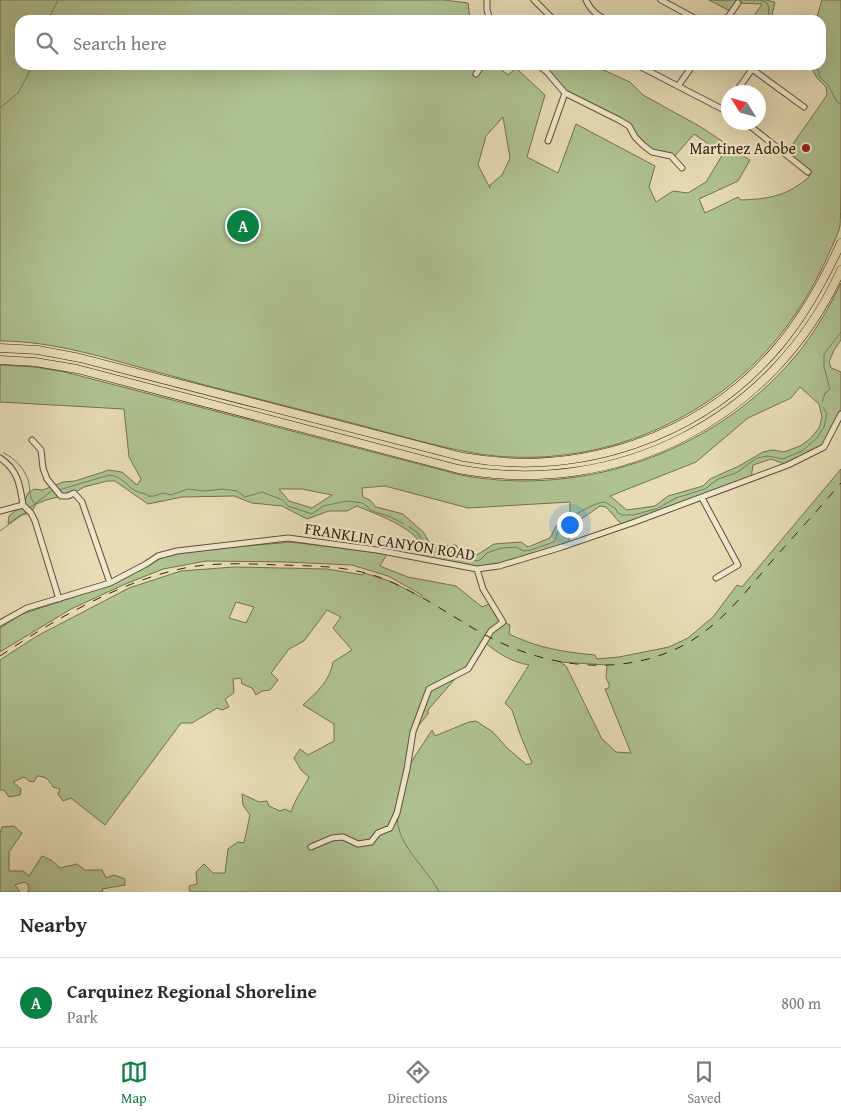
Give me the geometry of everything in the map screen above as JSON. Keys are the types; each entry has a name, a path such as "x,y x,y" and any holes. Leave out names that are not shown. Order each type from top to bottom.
{"highway":[{"path":"0,348 38,350 80,358 463,457 514,463 566,461 608,453 649,440 694,417 730,393 767,359 794,326 818,291 841,243"},
{"path":"0,360 35,362 77,369 458,469 517,476 560,474 603,467 652,452 691,434 734,406 766,378 800,340 824,303 841,270"}],"street":[{"path":"487,0 488,15"},
{"path":"534,0 549,15"},
{"path":"586,0 589,8 599,15"},
{"path":"661,0 689,15"},
{"path":"730,15 738,3"},
{"path":"476,74 479,70"},
{"path":"544,70 565,93 629,126 635,137 643,145 652,152 671,156 682,168"},
{"path":"647,70 721,107"},
{"path":"678,86 689,70"},
{"path":"741,85 752,70"},
{"path":"758,70 804,107"},
{"path":"548,141 565,93"},
{"path":"755,130 808,172"},
{"name":"FRANKLIN CANYON ROAD","path":"0,623 27,608 110,583 158,556 177,551 288,538 377,550 477,569 499,566 557,549 702,498 788,465 824,447 841,414"},
{"path":"32,440 41,450 43,468 47,480 60,496 74,494 82,502 110,583"},
{"path":"0,458 11,466 20,482 23,505 31,513 59,599"},
{"path":"702,498 738,565 716,578"},
{"path":"0,511 23,505"},
{"path":"311,847 332,838 342,837 358,844 371,842 378,833 390,828 397,813 413,732 429,688 468,669 491,630 503,622 484,589 477,569"}],"green space":[{"path":"0,0 444,0 468,3 469,15 15,15 15,70 502,70 508,75 514,70 518,70 545,95 527,157 558,173 576,124 655,166 649,187 656,202 673,191 688,193 706,182 723,154 694,134 673,158 652,152 643,145 629,126 565,93 543,70 603,70 630,82 643,95 701,127 750,160 738,181 699,199 705,213 738,197 741,200 760,199 777,195 793,188 809,177 808,172 786,154 827,95 826,87 817,78 813,70 826,70 826,15 818,15 822,0 841,0 841,212 840,226 834,243 810,292 786,328 742,375 698,408 640,436 609,446 545,457 479,454 447,448 79,351 20,342 0,341","holes":["503,117 510,158 502,175 490,185 490,188 478,165 486,136"]},
{"path":"709,0 766,0 775,2 772,15 754,15 762,4 738,3 732,12"},
{"path":"841,283 841,340 829,362 831,368 841,372 841,414 824,447 788,465 771,459 753,465 751,479 623,526 606,507 600,506 567,529 570,544 526,558 477,569 423,559 422,547 411,533 384,517 357,506 347,511 329,511 307,519 282,506 252,503 234,496 182,497 148,504 115,481 107,481 84,487 74,493 36,504 31,513 21,515 8,524 9,516 23,505 28,493 34,489 43,490 63,482 75,481 109,470 122,472 137,485 141,479 129,457 124,409 0,402 0,365 35,367 65,372 461,475 508,481 556,479 603,472 649,458 692,439 733,414 770,383 802,348 818,325","holes":["800,387 819,404 822,417 819,428 810,439 800,446 784,452 773,450 763,452 739,466 710,479 703,486 668,496 655,506 627,510 610,496 696,462 748,418 791,398","385,486 468,508 570,502 570,514 556,526 550,538 528,547 521,542 494,544 477,555 471,549 459,549 456,545 442,546 430,543 423,532 403,514 376,507 370,500 363,497 362,488","279,489 302,489 332,495 312,508 289,501"]},
{"path":"841,469 841,892 190,892 189,886 197,884 196,872 204,864 213,873 225,873 228,849 238,842 244,843 250,815 243,805 242,794 259,802 267,801 269,806 280,811 285,809 291,812 309,777 301,770 294,758 300,749 308,755 334,741 334,724 303,705 326,681 333,662 352,650 333,628 341,617 327,610 304,641 289,649 271,673 278,680 270,690 262,691 256,695 252,688 242,684 241,678 233,679 234,693 225,699 229,707 222,710 217,708 192,723 181,723 105,825 71,798 63,801 58,794 60,789 53,787 49,780 43,777 37,776 34,782 24,777 13,782 21,789 20,795 9,797 4,790 0,790 0,660 37,636 129,588 181,571 234,567 327,569 363,575 364,573 392,582 421,597 422,595 388,576 352,565 206,561 163,569 123,585 71,609 0,652 0,628 22,614 113,584 163,556 199,550 292,542 387,554 380,566 408,577 456,586 482,607 491,603 503,622 510,625 509,634 551,649 595,655 597,659 619,657 669,647 688,638 713,617 737,585 742,587","holes":["236,602 254,607 246,623 229,618","484,642 516,662 529,665 505,703 512,710 532,763 527,765 507,748 493,732 476,721 435,736 432,730 408,767 413,732 428,714 428,710 460,673 468,669","560,662 607,665 606,678 609,688 605,689 631,753 616,752 602,739 566,666"]},
{"path":"14,826 22,833 9,852 9,871 23,871 29,876 42,856 51,860 60,868 77,864 85,870 102,870 106,878 114,875 125,879 125,885 102,889 103,892 27,892 29,890 28,884 24,882 15,885 20,892 0,892 0,833 2,827"}],"waterway":[{"path":"50,15 58,0"},
{"path":"715,0 729,0"},
{"path":"760,0 767,3 768,15"},
{"path":"0,108 18,93 30,70"},
{"path":"818,70 819,76 828,85 837,102 841,104"},
{"path":"822,402 825,393 830,389 824,367 824,354 841,332"},
{"path":"409,527 418,533 428,552 447,554 452,551 467,552 470,553 475,561 480,560 487,553 501,548 517,547 523,551 531,550 554,542 563,524 594,505 605,502 622,515 633,515 656,509 676,498 705,489 718,479 736,473 757,458 768,456 783,459 802,451 817,438 824,427 827,414 823,407"},
{"path":"4,453 12,458 27,476 34,503"},
{"path":"59,490 109,475 119,478 135,490 148,496 163,493 171,495 188,489 204,491 223,489 237,491 245,497 262,492 283,500 288,506 312,514 323,506 347,501 363,503 372,511 391,517 404,524"},
{"path":"28,509 53,490"},
{"path":"0,531 26,512"},
{"path":"477,660 485,647"},
{"path":"398,815 398,825 406,845 439,892"}],"railway":[{"path":"0,656 44,628 91,602 140,581 190,567 213,564 247,564 330,567 365,573 403,587 478,631 526,653 578,664 630,663 655,657 680,647 694,639 718,620 740,598 841,483"}],"place":[{"name":"Martinez Adobe","path":"806,148"},
{"name":"Carquinez Regional Shoreline","path":"243,226"}]}
